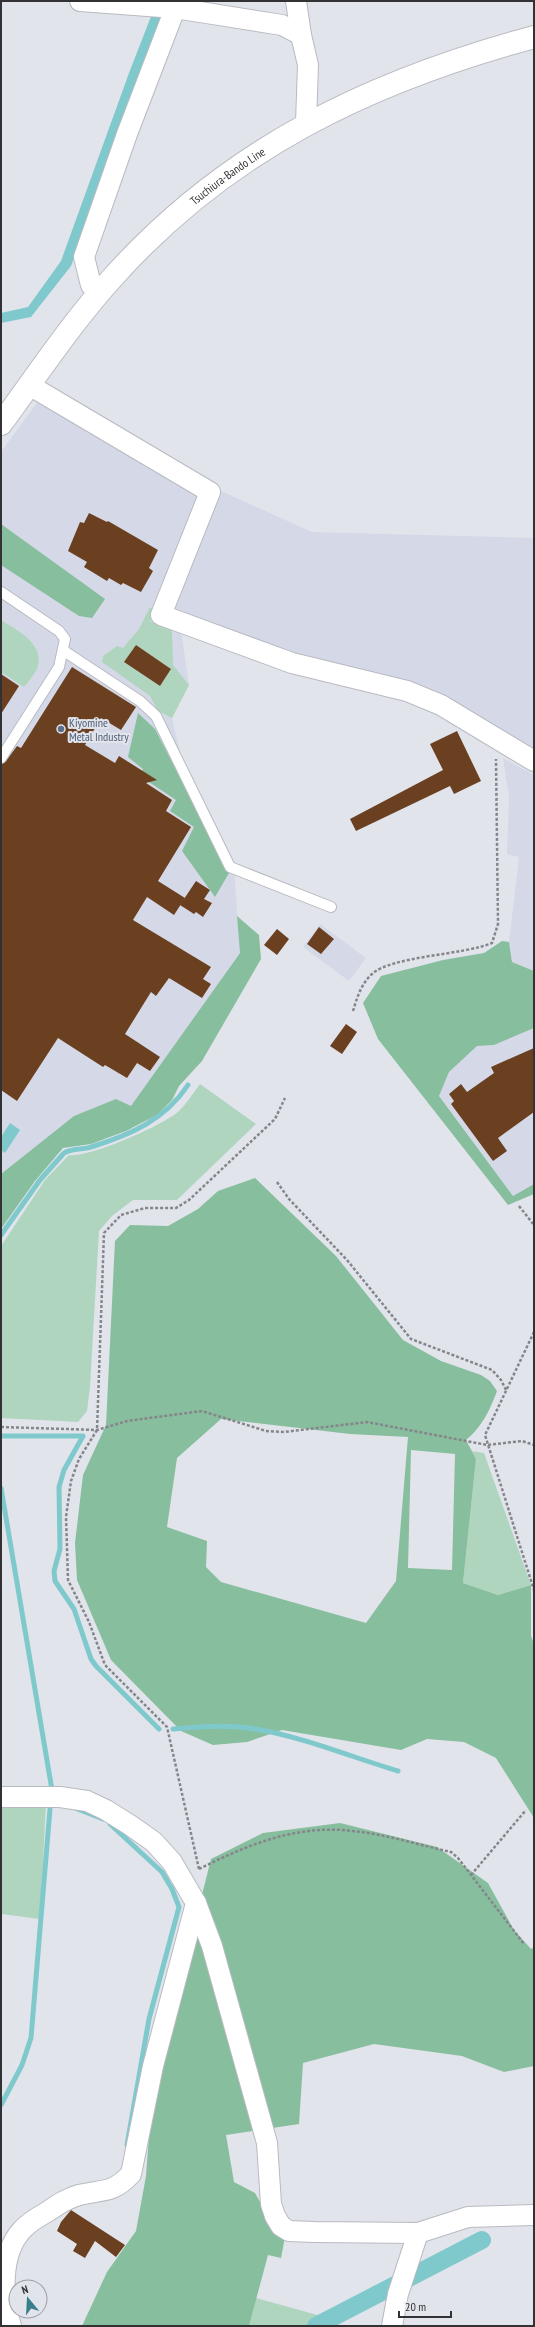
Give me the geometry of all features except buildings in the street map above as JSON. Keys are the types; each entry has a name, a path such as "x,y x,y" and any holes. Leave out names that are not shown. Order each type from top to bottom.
{"main road":[{"name":"Tsuchiura-Bando Line","path":"1,424 65,334 100,293 174,216 238,166 306,123 407,77 450,62 534,37"}],"street":[{"path":"80,1 177,4 282,25 301,35"},
{"path":"296,1 301,35 308,65 306,123"},
{"path":"100,293 91,284 84,257 177,4"},
{"path":"29,385 210,492 161,615 292,663 407,691 441,704 534,761"},
{"path":"1,1797 60,1797 87,1801 106,1810 154,1842 172,1862 196,1903 212,1946 267,2143 271,2204 275,2216 281,2226 289,2231 418,2233 468,2217 534,2215"},
{"path":"11,2326 6,2308 4,2282 7,2258 12,2244 21,2231 64,2201 80,2195 112,2189 122,2184 131,2174 153,2066 196,1903"},
{"path":"392,2326 398,2294 418,2233"}],"lane":[{"path":"1,592 59,631 65,639 64,651 59,666 1,758"},
{"path":"64,651 140,701 156,716 230,868 331,907"}],"path":[{"path":"352,1012 359,991 372,974 382,967 446,953 477,949 492,943 498,924 496,738"},
{"path":"196,1903 200,1876 199,1869 167,1727 105,1665 89,1622 68,1580 66,1517 69,1493 79,1459 97,1430 104,1233 121,1215 145,1208 176,1208 189,1200 275,1119 285,1098"},
{"path":"277,1182 289,1199 347,1260 411,1339 492,1370 501,1380 506,1390"},
{"path":"519,1206 534,1225"},
{"path":"534,1332 485,1435 534,1590"},
{"path":"1,1427 97,1430 127,1422 202,1411 266,1431 284,1432 367,1422 487,1445 522,1442 534,1445"},
{"path":"471,1875 526,1810"},
{"path":"199,1869 239,1849 267,1838 300,1832 352,1831 451,1852 458,1858 524,1944"}],"shaded area":[{"path":"39,400 201,493 152,619 181,630 189,685 172,718 182,760 234,867 240,953 131,1107 74,1116 1,1174 1,452"},
{"path":"221,491 312,532 534,538 534,752 304,658 171,609"},
{"path":"503,758 534,775 534,971 512,962 509,942 519,857 507,854 509,797"},
{"path":"320,924 366,958 349,981 303,947"},
{"path":"534,1028 534,1184 513,1196 439,1096 449,1072 477,1046 494,1045"}],"green space":[{"path":"1,524 105,599 92,618 79,616 1,565"},
{"path":"150,607 155,612 150,621 172,630 173,665 189,685 172,718 158,711 150,696 102,662 103,656 117,646 123,648 139,629","holes":["136,645 171,669 160,686 125,663"]},
{"path":"1,620 29,639 38,652 39,660 37,669 24,687 1,672"},
{"path":"138,713 155,729 229,873 215,897 182,851 194,827 170,811 176,800 140,776 143,769 128,757"},
{"path":"237,916 259,935 261,959 202,1061 179,1086 172,1100 157,1115 126,1131 91,1144 63,1148 35,1181 1,1229 1,1174 74,1116 116,1099 131,1106 240,953"},
{"path":"502,941 509,942 512,962 534,971 534,1028 494,1045 477,1046 449,1072 439,1096 513,1196 534,1184 534,1194 508,1205 378,1039 363,1003 381,976 443,960 484,953"},
{"path":"200,1084 256,1124 177,1200 133,1200 112,1216 99,1231 90,1387 87,1411 78,1422 1,1418 1,1246 45,1180 69,1155 79,1155 109,1146 143,1132 171,1117 179,1111"},
{"path":"255,1178 336,1256 403,1340 441,1361 481,1375 490,1381 497,1391 485,1418 477,1430 466,1440 476,1459 463,1583 498,1595 531,1585 531,1636 534,1644 534,1818 496,1758 464,1742 427,1739 401,1750 282,1730 247,1742 213,1745 181,1731 111,1660 77,1580 75,1543 83,1475 106,1425 115,1241 130,1225 168,1226 198,1209 218,1191","holes":["221,1419 350,1434 408,1437 396,1581 366,1623 221,1582 206,1567 207,1541 167,1527 177,1458","411,1450 455,1454 452,1570 408,1568"]},
{"path":"472,1451 484,1453 531,1585 498,1595 463,1583 476,1459"},
{"path":"46,1804 40,1919 1,1914 1,1806"},
{"path":"340,1823 437,1847 488,1883 514,1930 531,1949 534,1947 534,2066 504,2072 462,2056 374,2044 303,2063 299,2124 226,2135 234,2182 255,2193 272,2223 285,2237 281,2258 268,2255 249,2326 82,2326 107,2272 136,2231 146,2176 151,2109 162,2054 211,1859 263,1833"},
{"path":"256,2298 321,2316 305,2326 249,2326"}],"water":[{"path":"157,1 169,1 71,266 31,317 1,323 1,313 28,307 61,261 129,73"},
{"path":"10,1123 20,1130 5,1153 1,1150 1,1137"}],"waterway":[{"path":"1,1235 40,1180 64,1153 70,1150 88,1148 119,1137 146,1125 169,1108 188,1085"},
{"path":"1,1436 83,1436 64,1470 59,1487 60,1549 54,1571 55,1581 74,1609 91,1659 96,1666 159,1729"},
{"path":"1,1488 52,1790"},
{"path":"173,1729 224,1726 245,1727 309,1742 398,1771"},
{"path":"75,1808 103,1819"},
{"path":"1,2105 22,2065 31,2038 50,1809"},
{"path":"110,1824 162,1872 172,1889 179,1907 149,2019 127,2145"},
{"path":"316,2326 482,2240"}],"place":[{"name":"Kiyomine Metal Industry","path":"61,729"}]}
